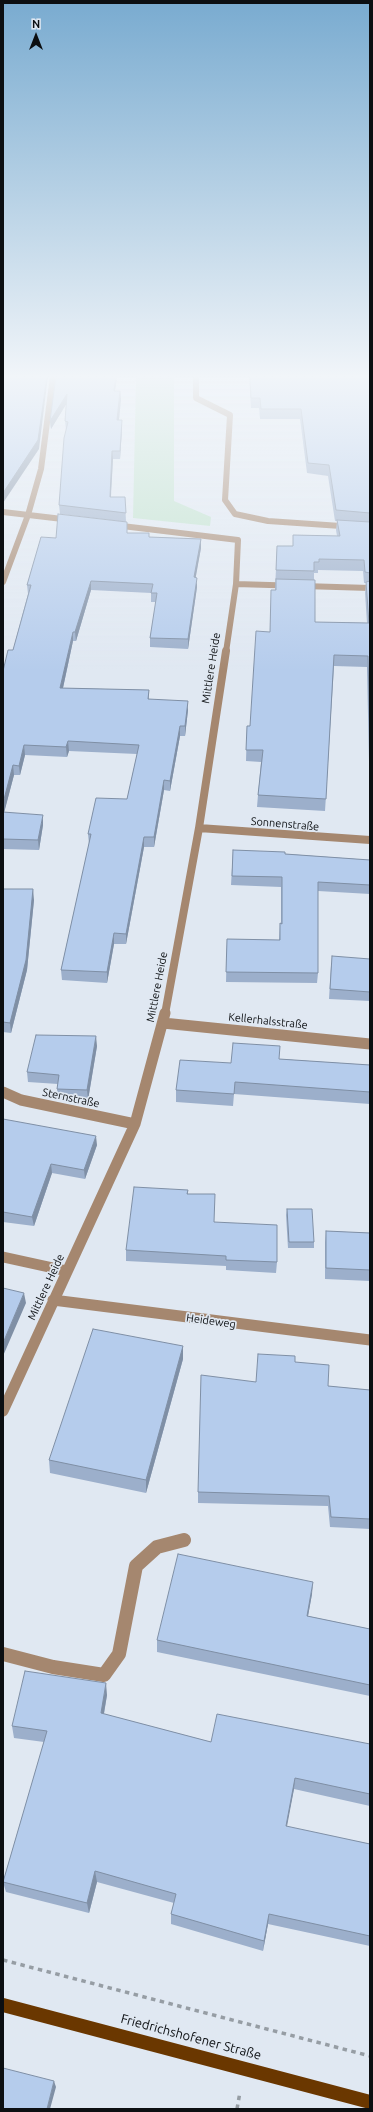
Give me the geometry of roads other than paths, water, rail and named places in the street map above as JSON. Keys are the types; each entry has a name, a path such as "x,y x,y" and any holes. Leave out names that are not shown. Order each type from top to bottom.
{"main road":[{"name":"Friedrichshofener Straße","path":"3,2005 370,2102"}],"street":[{"path":"3,582 28,515 39,475"},
{"path":"226,475 225,500 235,514 268,522 370,528"},
{"path":"3,512 75,520"},
{"name":"Mittlere Heide","path":"3,1411 135,1124 163,1022 199,828 236,584 238,540 106,524"},
{"path":"236,584 370,588"},
{"name":"Sonnenstraße","path":"199,828 370,840"},
{"name":"Kellerhalsstraße","path":"163,1022 370,1044"},
{"name":"Sternstraße","path":"3,1092 21,1100 135,1124"},
{"path":"3,1257 67,1271"},
{"name":"Heideweg","path":"53,1300 370,1340"},
{"path":"3,1654 53,1667 104,1675 119,1654 136,1566 157,1547 184,1540"}]}
